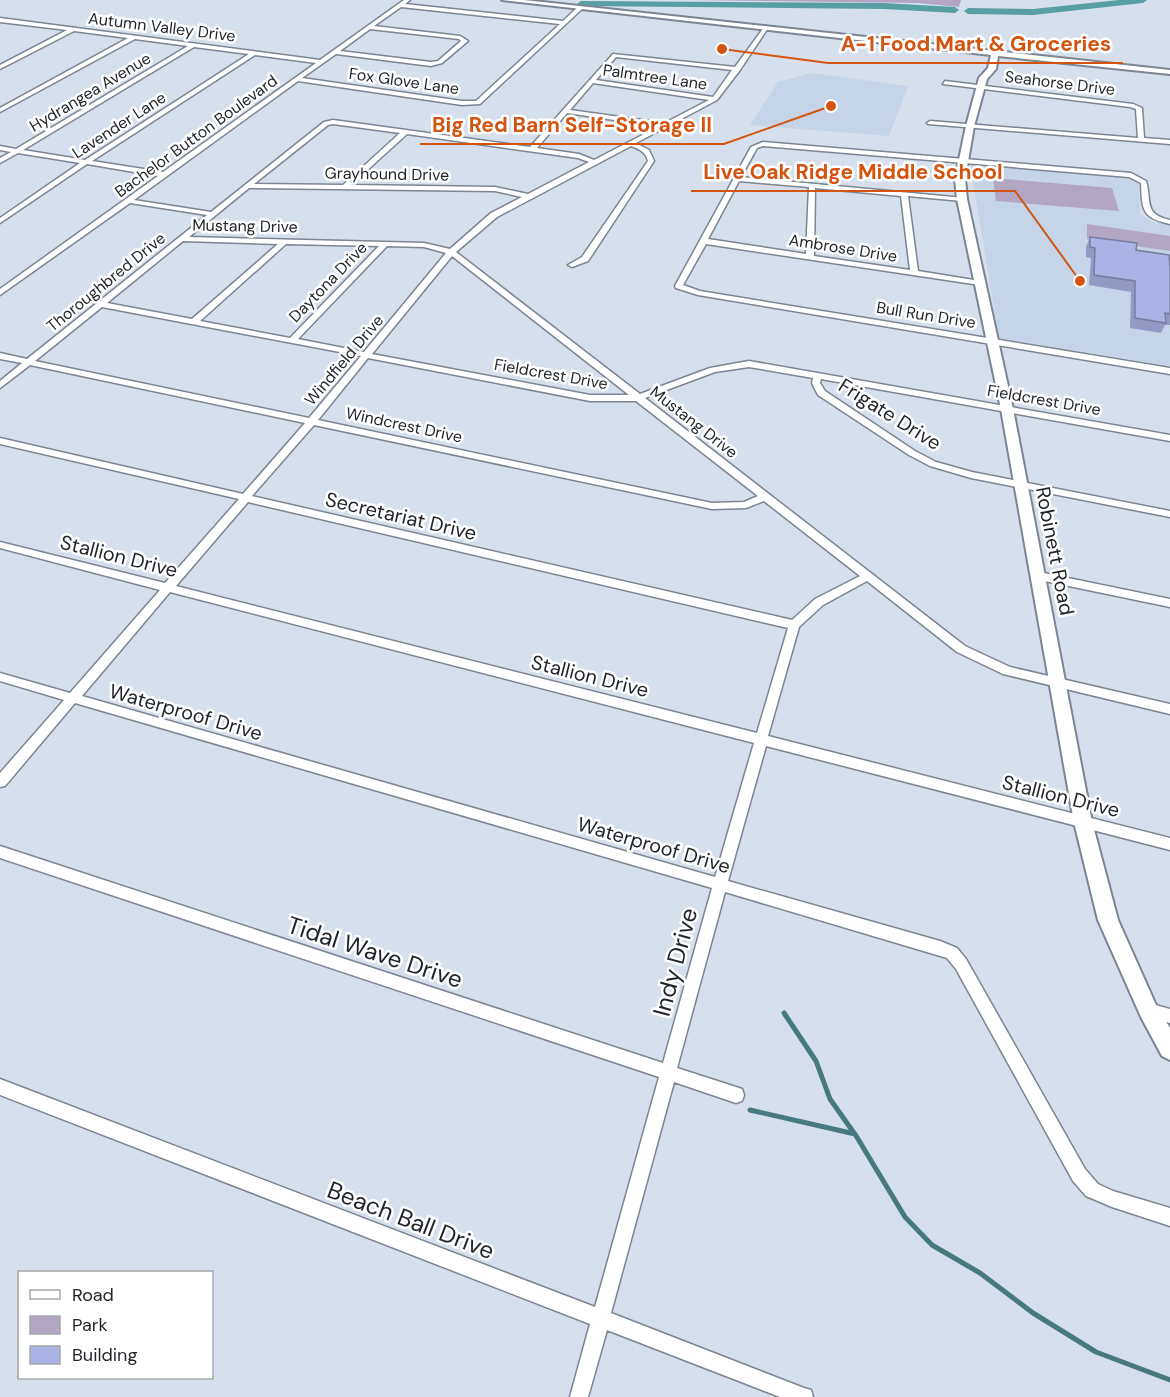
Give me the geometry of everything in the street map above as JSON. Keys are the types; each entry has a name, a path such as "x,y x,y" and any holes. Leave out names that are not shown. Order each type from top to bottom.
{"street":[{"path":"505,0 1170,72"},
{"path":"404,2 565,23"},
{"name":"Bachelor Button Boulevard","path":"0,293 404,2"},
{"name":"Fox Glove Lane","path":"296,79 462,103 478,103 580,8"},
{"name":"Autumn Valley Drive","path":"0,21 320,62"},
{"path":"0,27 10,22"},
{"path":"334,52 436,64 465,41 460,38 369,27"},
{"name":"Windfield Drive","path":"0,782 312,421 451,252 494,214 715,99 765,28"},
{"path":"0,67 72,30"},
{"path":"0,110 133,38"},
{"name":"Hydrangea Avenue","path":"0,161 194,45"},
{"name":"Lavender Lane","path":"0,221 86,162 255,53"},
{"name":"Robinett Road","path":"995,53 992,69 983,78 970,126 960,179 962,199 1007,409 1083,822 1108,920 1148,1010 1170,1049"},
{"path":"532,149 615,55 738,69"},
{"name":"Palmtree Lane","path":"591,81 715,99"},
{"name":"Seahorse Drive","path":"945,84 1131,105 1139,108 1142,140"},
{"path":"566,111 649,123 660,127"},
{"name":"Thoroughbred Drive","path":"0,385 326,123 333,122 532,149 579,156 594,162"},
{"path":"930,123 1170,142"},
{"path":"345,187 405,132"},
{"path":"572,265 585,259 651,161 646,149 630,143"},
{"path":"703,241 754,147 763,144 1131,175 1144,182 1147,213 1151,217 1170,222"},
{"path":"0,148 166,175"},
{"path":"736,180 962,199"},
{"name":"Grayhound Drive","path":"248,186 495,189 526,196"},
{"path":"810,256 812,186"},
{"path":"904,194 914,273"},
{"path":"130,201 212,214"},
{"name":"Mustang Drive","path":"180,239 424,245 451,252 867,577 968,653 1007,671 1170,709"},
{"name":"Ambrose Drive","path":"703,241 980,283"},
{"name":"Bull Run Drive","path":"703,241 679,286 698,293 1170,371"},
{"path":"195,321 284,242"},
{"name":"Daytona Drive","path":"292,341 385,244"},
{"name":"Fieldcrest Drive","path":"101,304 590,398 619,400 638,398 713,370 737,365 762,365 1170,438"},
{"name":"Windcrest Drive","path":"0,356 712,506 746,506 766,496"},
{"name":"Frigate Drive","path":"818,375 816,383 821,393 912,453 953,471 1170,514"},
{"name":"Secretariat Drive","path":"0,441 795,625"},
{"name":"Stallion Drive","path":"0,546 1170,844"},
{"path":"1039,576 1170,603"},
{"name":"Indy Drive","path":"579,1397 720,885 795,625 810,607 827,595 867,577"},
{"name":"Waterproof Drive","path":"0,677 72,700 952,953 961,964 1079,1174 1092,1190 1170,1217"},
{"name":"Tidal Wave Drive","path":"0,852 736,1095"},
{"path":"1148,1010 1170,1016"},
{"name":"Beach Ball Drive","path":"0,1087 804,1397"}],"shaded area":[{"path":"811,73 908,86 889,136 750,125 778,82"},
{"path":"970,163 1128,177 1138,181 1140,214 1153,222 1170,224 1170,366 999,338"}],"green space":[{"path":"691,0 961,0 959,7 918,3"},
{"path":"993,178 1112,188 1119,211 996,201"},
{"path":"1087,224 1170,236 1170,251 1087,239"}],"building":[{"path":"1090,237 1137,243 1136,250 1169,255 1170,314 1165,313 1166,323 1135,318 1135,281 1094,275 1095,248 1090,247"}],"waterway":[{"path":"1125,0 1131,2"},
{"path":"968,11 1033,12 1143,0"},
{"path":"581,4 884,6 955,10"},
{"path":"784,1013 816,1061 830,1099 854,1133"},
{"path":"750,1110 855,1134 905,1217 932,1245 980,1273 1033,1313 1096,1352 1170,1380"}],"place":[{"name":"A-1 Food Mart & Groceries","path":"722,49"},
{"name":"Big Red Barn Self-Storage II","path":"831,106"},
{"name":"Live Oak Ridge Middle School","path":"1080,281"}]}
